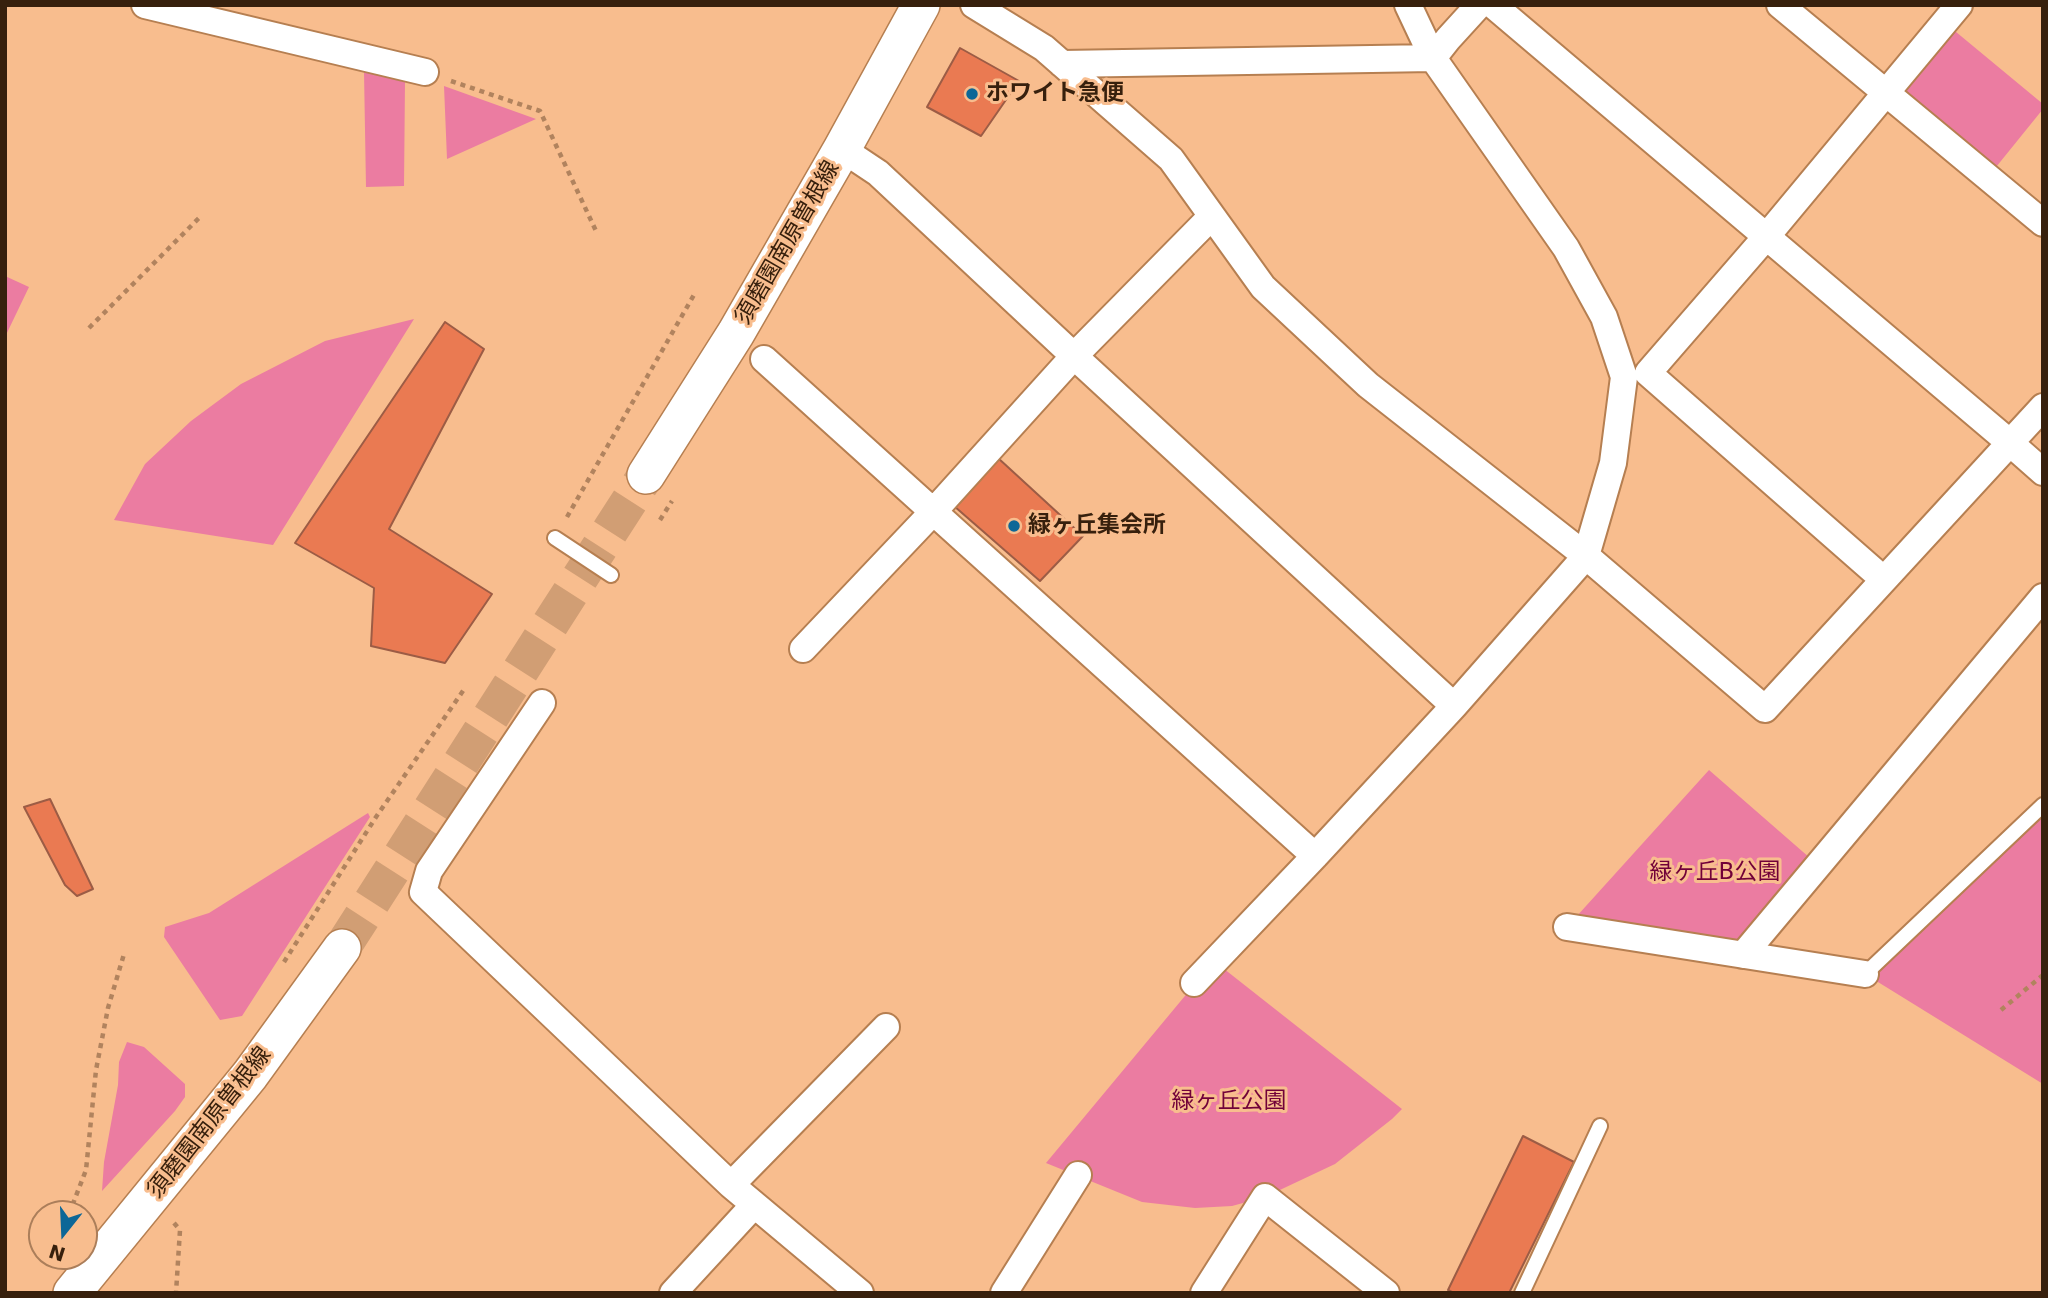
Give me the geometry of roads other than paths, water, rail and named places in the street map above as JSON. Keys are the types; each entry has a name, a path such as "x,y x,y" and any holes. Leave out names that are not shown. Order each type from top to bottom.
{"main road":[{"name":"須磨園南原曽根線","path":"646,475 736,334 922,5"},
{"name":"須磨園南原曽根線","path":"72,1293 250,1075 342,948"}],"street":[{"path":"145,5 425,72"},
{"path":"974,5 1044,48 1171,159 1263,286 1368,385 1586,556 1765,709 2043,407"},
{"path":"1194,982 1454,706 1586,556 1613,463 1624,377 1604,317 1566,248 1433,58 1408,5"},
{"path":"1433,58 1479,5"},
{"path":"1493,5 2043,472"},
{"path":"1780,5 2043,223"},
{"path":"1883,579 1648,373 1766,237 1959,5"},
{"path":"1062,64 1433,58"},
{"path":"842,149 878,173 1454,706"},
{"path":"803,649 933,512 1073,356 1211,217"},
{"path":"764,359 1315,856"},
{"path":"1744,955 2043,597"},
{"path":"542,703 429,871 422,892 731,1185 860,1293"},
{"path":"1567,927 1865,974"},
{"path":"731,1185 886,1027"},
{"path":"1004,1293 1078,1175"},
{"path":"1204,1293 1265,1197 1386,1293"},
{"path":"673,1293 754,1205"}],"lane":[{"path":"555,538 611,576"},
{"path":"1865,974 2043,805"},
{"path":"1522,1293 1601,1126"}],"tunnel":[{"path":"342,948 646,475"}],"place":[{"name":"ホワイト急便","path":"972,94"},
{"name":"緑ヶ丘集会所","path":"1014,526"}],"park label":[{"name":"緑ヶ丘B公園","path":"1715,873"},
{"name":"緑ヶ丘公園","path":"1229,1102"}]}
